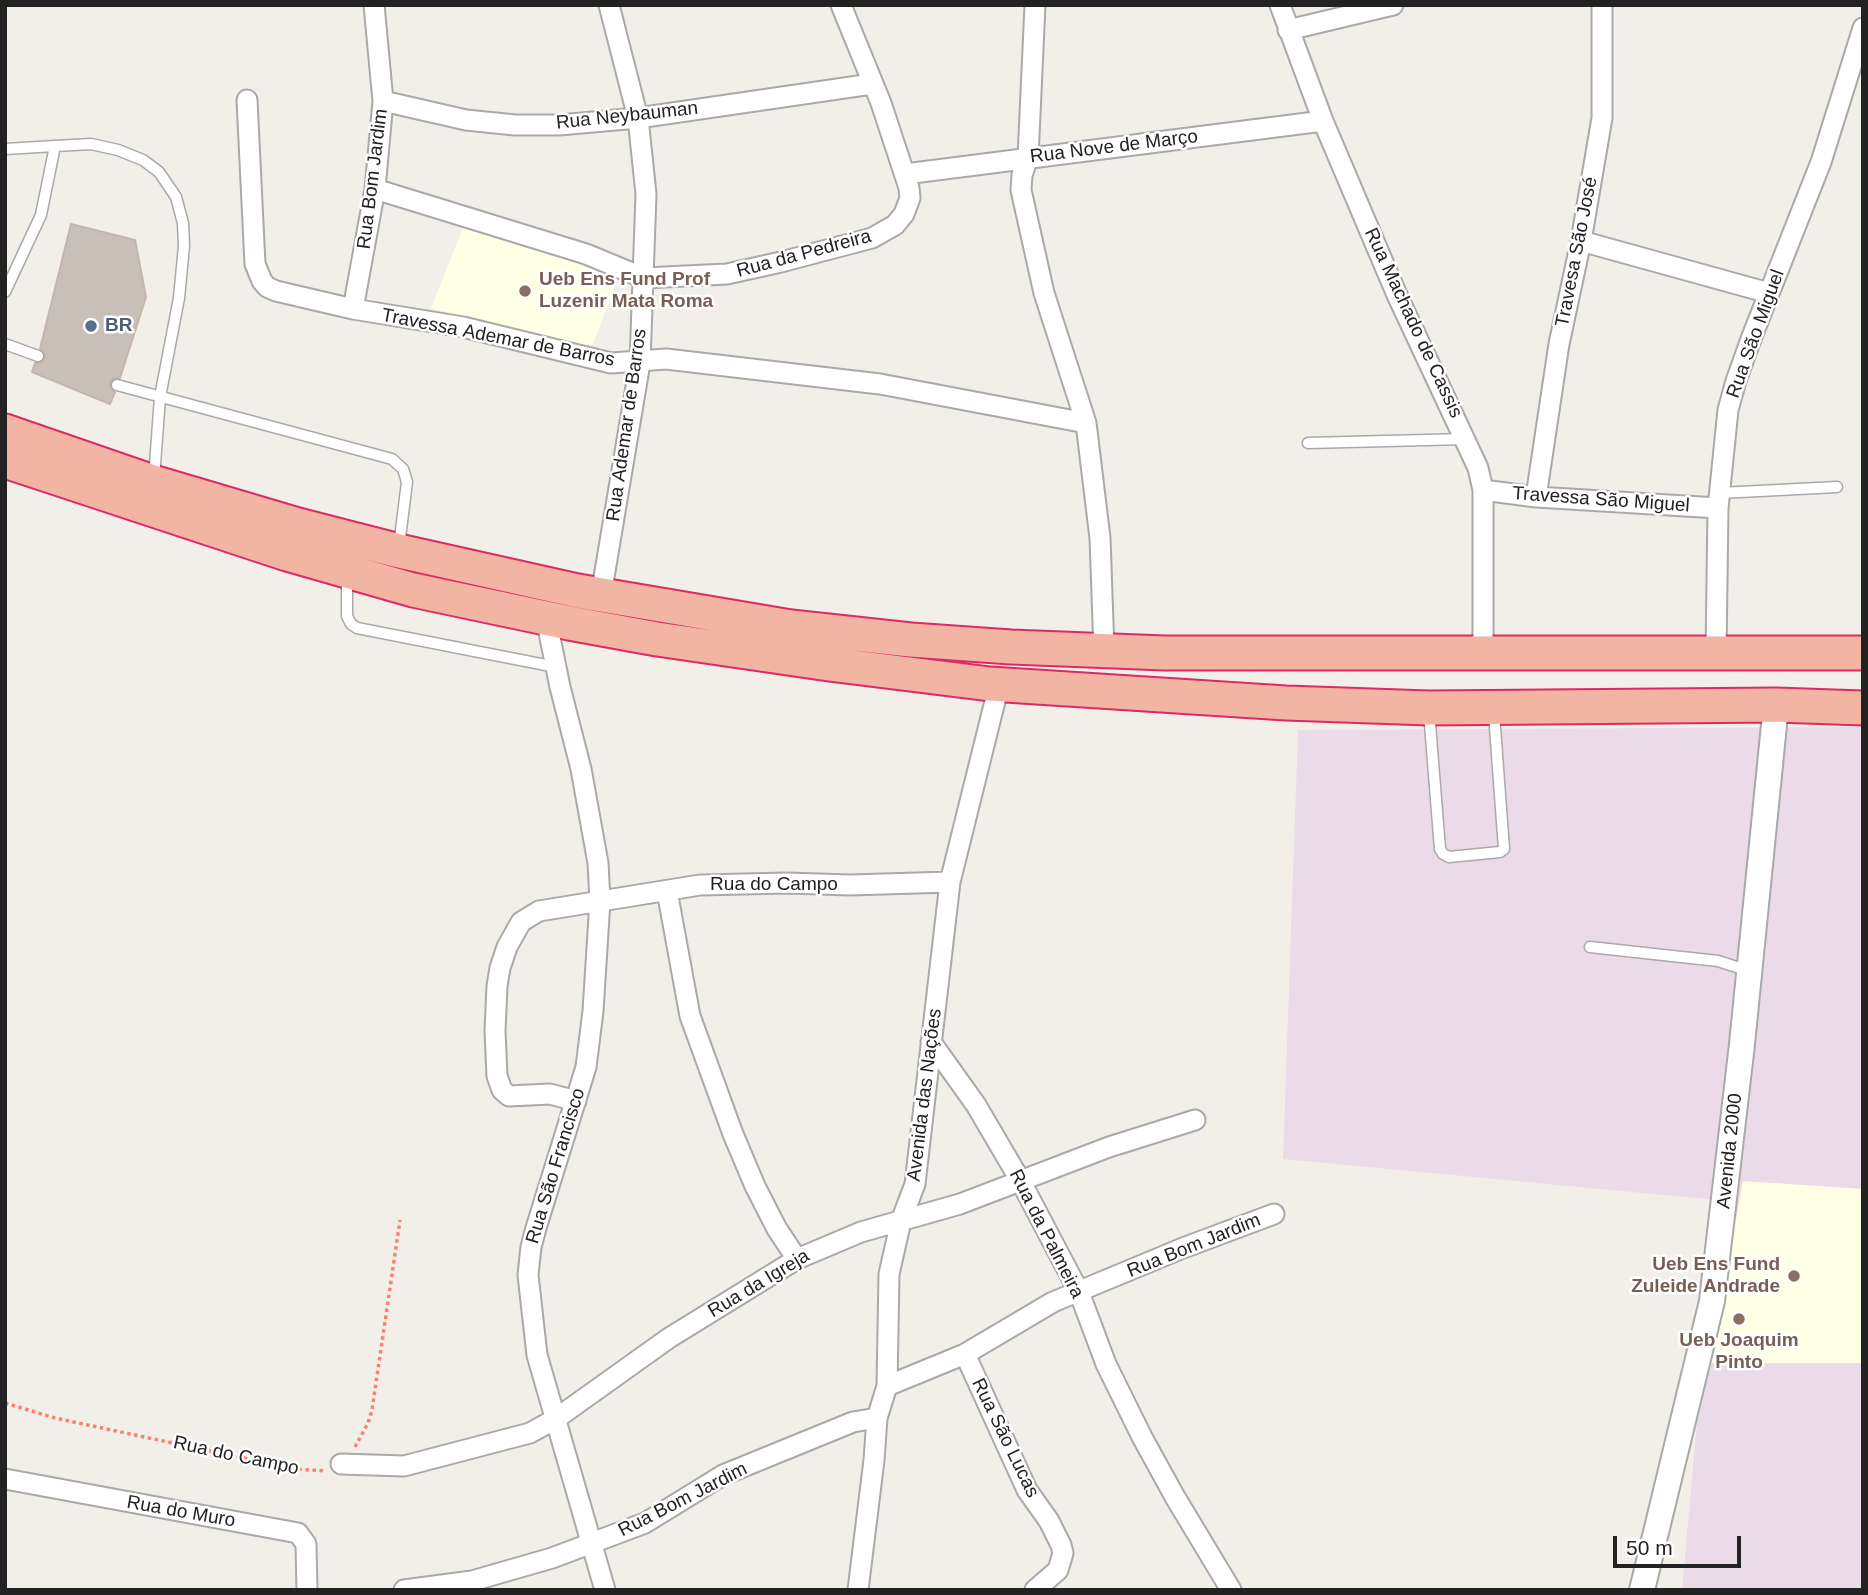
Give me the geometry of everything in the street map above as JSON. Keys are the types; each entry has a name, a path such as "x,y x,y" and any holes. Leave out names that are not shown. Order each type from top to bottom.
{"highway":[{"path":"5,431 153,482 298,525 399,551 601,595 791,627 911,640 1104,651 1863,653"},
{"path":"5,461 274,550 413,590 657,639 829,664 999,685 1247,701 1429,708 1776,705 1863,708"}],"street":[{"name":"Rua Bom Jardim","path":"353,309 375,189 383,101 374,5"},
{"name":"Rua Ademar de Barros","path":"601,595 640,363 646,194 638,118 609,5"},
{"name":"Rua da Pedreira","path":"375,189 586,254 644,278 727,274 872,238 895,225 904,214 910,198 905,174 841,5"},
{"path":"1035,5 1028,158 1022,175 1023,206 1044,293 1086,423 1100,538 1104,651"},
{"name":"Rua Machado de Cassis","path":"1280,5 1323,121 1397,295 1478,468 1483,490 1483,654"},
{"path":"1288,30 1393,5"},
{"name":"Travesa São José","path":"1536,497 1559,344 1581,241 1602,118 1602,5"},
{"name":"Rua São Miguel","path":"1716,653 1719,500 1728,410 1735,382 1821,162 1863,28"},
{"name":"Rua Neybauman","path":"383,101 466,120 515,125 559,125 638,118 872,83"},
{"name":"Travessa Ademar de Barros","path":"247,100 255,264 262,281 276,291 353,309 463,327 611,363 640,363 666,359 880,383 1086,423"},
{"name":"Rua Nove de Março","path":"905,174 1323,121"},
{"path":"1581,241 1769,293"},
{"name":"Travessa São Miguel","path":"1483,490 1536,497 1719,500"},
{"path":"546,618 581,769 598,863 600,901"},
{"name":"Avenida das Nações","path":"858,1590 877,1418 887,1386 889,1274 901,1221 915,1184 950,882 999,685"},
{"name":"Avenida 2000","path":"1642,1590 1712,1301 1776,705"},
{"name":"Rua do Campo","path":"576,1101 550,1094 509,1096 502,1090 496,1062 497,986 507,947 521,922 549,908 714,885 950,882"},
{"path":"667,891 690,1016 743,1159 777,1229 797,1259"},
{"name":"Rua São Francisco","path":"600,901 588,1056 536,1228 528,1275 537,1355 605,1590"},
{"name":"Rua da Palmeira","path":"931,1042 976,1105 1020,1180 1079,1293 1105,1364 1142,1437 1231,1590"},
{"name":"Rua da Igreja","path":"341,1464 404,1466 530,1433 557,1419 669,1338 797,1259 862,1232 960,1204 1109,1147 1195,1120"},
{"name":"Rua Bom Jardim","path":"887,1386 965,1354 1053,1302 1274,1214"},
{"name":"Rua São Lucas","path":"965,1354 1027,1490 1049,1521 1063,1553 1058,1570 1035,1590"},
{"name":"Rua Bom Jardim","path":"404,1590 472,1581 552,1558 645,1523 723,1475 853,1422 877,1418"},
{"name":"Rua do Muro","path":"5,1479 298,1534 306,1544 307,1590"}],"lane":[{"path":"5,149 91,144 118,150 143,160 159,172 176,197 184,223 180,298 160,397 153,482"},
{"path":"5,292 41,215 55,146"},
{"path":"5,344 38,356"},
{"path":"117,385 392,459 403,469 407,482 399,551"},
{"path":"1308,443 1466,439"},
{"path":"1719,500 1837,487"},
{"path":"347,571 347,616 351,624 358,628 556,667"},
{"path":"1429,708 1440,849 1449,857 1500,852 1504,849 1494,708"},
{"path":"1591,947 1718,961 1749,971"}],"path":[{"path":"341,1464 354,1449 372,1410 400,1220"},
{"name":"Rua do Campo","path":"5,1403 55,1418 295,1469 317,1472 330,1470 341,1464"}],"shaded area":[{"name":"Ueb Ens Fund Prof Luzenir Mata Roma","path":"465,223 620,273 591,349 431,308"},
{"path":"1863,727 1863,1590 1682,1590 1717,1200 1283,1159 1298,730"},
{"name":"Ueb Ens Fund Zuleide Andrade","path":"1743,1181 1863,1189 1863,1363 1710,1363"}],"building":[{"name":"BR","path":"71,224 135,240 146,297 120,378 114,378 110,382 110,388 115,392 110,404 32,372 35,363 42,362 45,358 40,349"}],"place":[{"name":"Ueb Ens Fund Prof Luzenir Mata Roma","path":"525,291"},
{"name":"BR","path":"91,326"},
{"name":"Ueb Ens Fund Zuleide Andrade","path":"1794,1276"},
{"name":"Ueb Joaquim Pinto","path":"1739,1319"}]}
